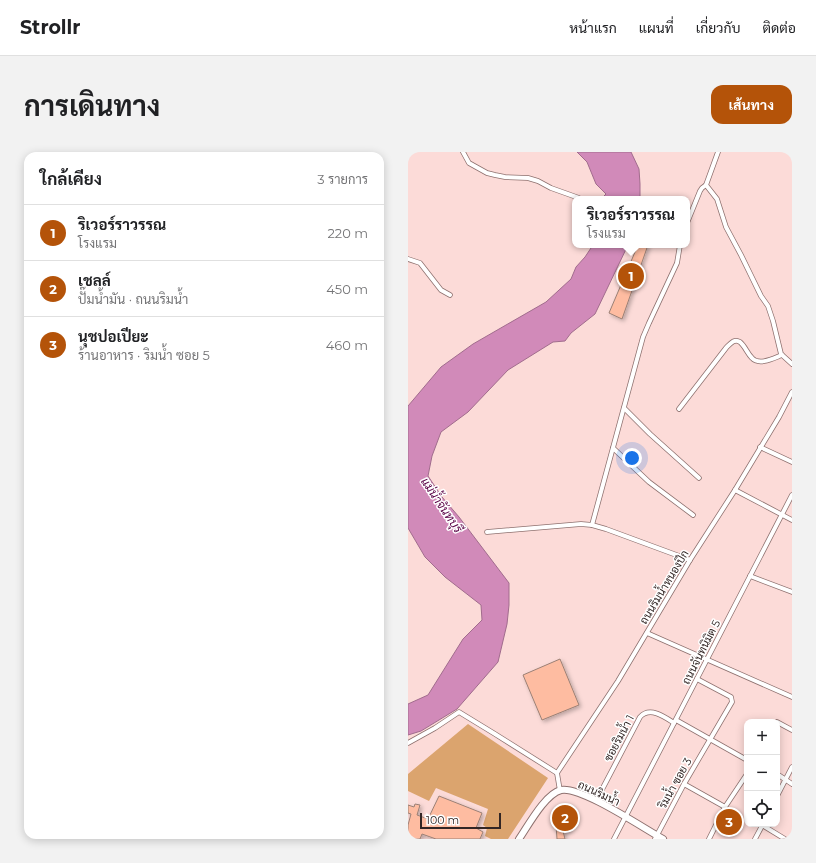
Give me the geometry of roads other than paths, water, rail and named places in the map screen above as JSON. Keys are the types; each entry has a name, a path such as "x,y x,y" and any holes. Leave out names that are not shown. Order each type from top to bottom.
{"main road":[{"name":"ถนนริมน้ำ","path":"519,839 540,806 560,790 570,790 584,794 626,817 656,837 663,839"}],"street":[{"path":"463,152 469,163 487,173 505,177 528,178 573,196"},
{"path":"690,216 700,191 706,185 718,152"},
{"path":"706,185 717,199 726,227 761,296 768,306 782,355 792,364"},
{"path":"592,525 643,338 678,263 680,248"},
{"path":"408,259 420,263 441,290 450,295"},
{"path":"680,409 726,348 733,341 738,340 752,358 758,361 766,361 782,355"},
{"name":"ถนนริมน้ำหนองปึก","path":"557,773 618,682 690,560 735,490 779,417 792,392"},
{"path":"624,408 650,434 699,478"},
{"path":"760,447 792,462"},
{"path":"613,448 655,488 693,515"},
{"path":"735,490 792,520"},
{"name":"ถนนจันทนิมิต 5","path":"614,839 792,495"},
{"path":"487,532 592,525 690,560"},
{"path":"750,576 792,592"},
{"path":"647,633 792,697"},
{"name":"ริมน้ำ ซอย 3","path":"656,837 684,784 732,702 731,697 697,679"},
{"path":"408,743 459,712 557,773 560,790"},
{"name":"ซอยริมน้ำ 1","path":"596,801 640,717 646,712 656,713 744,758"},
{"path":"780,724 792,730"},
{"path":"779,791 792,767"},
{"path":"780,776 792,784"},
{"path":"709,839 725,807 744,778"},
{"path":"684,784 725,807"},
{"path":"755,839 761,827"},
{"path":"767,827 785,839"}],"water":[{"path":"577,152 631,152 639,169 640,196 604,196 606,194 596,184 587,162"},
{"name":"แม่น้ำจันทบุรี","path":"591,248 627,248 595,314 571,333 565,341 553,342 508,370 468,412 441,432 432,456 428,476 442,497 509,583 509,605 507,624 498,662 457,709 421,731 408,735 408,704 428,695 463,639 482,620 481,605 445,577 425,557 408,528 408,406 441,367 473,344 546,302 571,279 576,267"}],"place":[{"name":"ริเวอร์ราวรรณ","path":"631,276"},
{"name":"เชลล์","path":"565,818"},
{"name":"นุชปอเปียะ","path":"729,822"}]}
